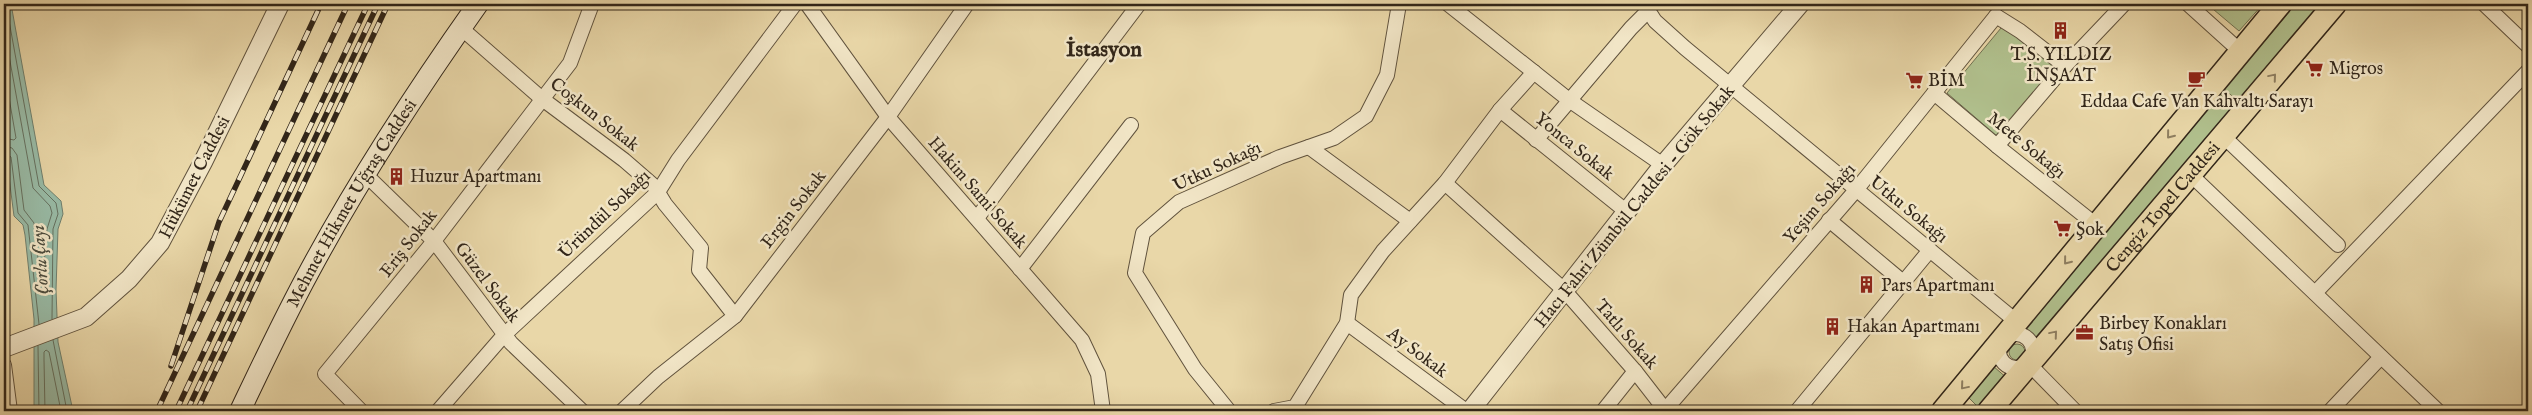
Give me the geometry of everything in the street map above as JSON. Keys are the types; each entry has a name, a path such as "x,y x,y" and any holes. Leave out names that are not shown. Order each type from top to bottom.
{"main road":[{"name":"Mehmet Hikmet Uğraş Caddesi","path":"240,411 308,273 365,174 428,73 478,4"},
{"path":"1943,411 2280,4"},
{"name":"Cengiz Topel Caddesi","path":"1989,411 2335,4"}],"street":[{"name":"Hükümet Caddesi","path":"8,346 86,317 129,279 160,244 203,162 280,4"},
{"name":"Eriş Sokak","path":"361,411 325,374 434,241 570,63 592,4"},
{"name":"Üründül Sokağı","path":"438,411 504,334 658,192 678,160 795,4"},
{"name":"Hakim Sami Sokak","path":"806,4 888,117 1082,340 1098,374 1103,411"},
{"name":"Ergin Sokak","path":"622,411 658,377 734,316 888,117 967,4"},
{"path":"977,218 1139,4"},
{"name":"Utku Sokağı","path":"1230,411 1195,369 1135,274 1143,233 1179,202 1280,157 1334,138 1366,116 1387,75 1399,4"},
{"path":"1448,4 1569,100 1664,165"},
{"name":"Hacı Fahri Zümbül Caddesi - Gök Sokak","path":"1470,411 1664,165 1800,4"},
{"path":"1996,146 2065,66 2124,4"},
{"path":"2188,4 2240,51"},
{"path":"2484,4 2528,46"},
{"path":"1536,140 1646,7"},
{"name":"Utku Sokağı","path":"1646,7 1655,21 1730,87 2017,322"},
{"path":"1995,10 2065,66"},
{"name":"Yeşim Sokağı","path":"1665,410 1856,190 1934,93 1995,10"},
{"name":"Coşkun Sokak","path":"461,28 542,98 624,160 658,192 665,204 700,248 699,270 734,316"},
{"path":"2314,293 2528,71"},
{"path":"1274,411 1295,408 1347,323 1351,295 1383,250 1444,183 1500,110 1534,72"},
{"name":"Mete Sokağı","path":"1934,93 1996,146 2096,225"},
{"name":"Yonca Sokak","path":"1500,110 1627,212"},
{"path":"1020,269 1131,125"},
{"path":"2223,136 2338,246"},
{"path":"1309,147 1410,222"},
{"name":"Güzel Sokak","path":"365,174 434,241 504,334 582,411"},
{"path":"2190,174 2438,411"},
{"name":"Tatlı Sokak","path":"1444,183 1564,290 1635,371 1665,410"},
{"path":"1829,220 1903,282"},
{"path":"1797,411 1930,250"},
{"name":"Ay Sokak","path":"1347,323 1466,411"},
{"path":"2016,334 2027,338 2033,347 2032,359 2028,364 2018,369 2008,367 1999,353 2001,342 2005,338 2016,334"},
{"path":"2330,411 2381,357"},
{"path":"2028,364 2075,411"},
{"path":"4,365 10,411"},
{"path":"1603,411 1635,371"}],"shaded area":[{"path":"2207,4 2263,4 2239,31"},
{"path":"2296,4 2320,4 2238,101 2224,89"},
{"path":"2006,22 2058,66 1998,137 1947,93"},
{"path":"2219,93 2234,106 2039,342 2024,329"},
{"path":"2017,344 2023,346 2025,352 2023,358 2017,360 2011,358 2009,352 2011,346"},
{"path":"1993,366 2008,379 1981,410 1967,396"}],"water":[{"name":"Çorlu Çayı","path":"4,4 11,4 44,185 61,201 63,214 58,229 56,290 58,342 73,411 34,411 34,319 25,235 23,225 14,216 4,139"}],"railway":[{"path":"171,366 219,222 321,4"},
{"path":"157,411 348,4"},
{"path":"176,411 368,4"},
{"path":"187,411 378,4"},
{"path":"197,411 388,4"}],"place":[{"name":"T.S. YILDIZ İNŞAAT","path":"2061,31"},
{"name":"Migros","path":"2315,68"},
{"name":"Eddaa Cafe Van Kahvaltı Sarayı","path":"2197,78"},
{"name":"BİM","path":"1914,80"},
{"name":"Huzur Apartmanı","path":"396,176"},
{"name":"Şok","path":"2062,229"},
{"name":"Pars Apartmanı","path":"1867,285"},
{"name":"Hakan Apartmanı","path":"1833,326"},
{"name":"Birbey Konakları Satış Ofisi","path":"2085,333"}],"district":[{"name":"İstasyon","path":"1104,48"}]}
